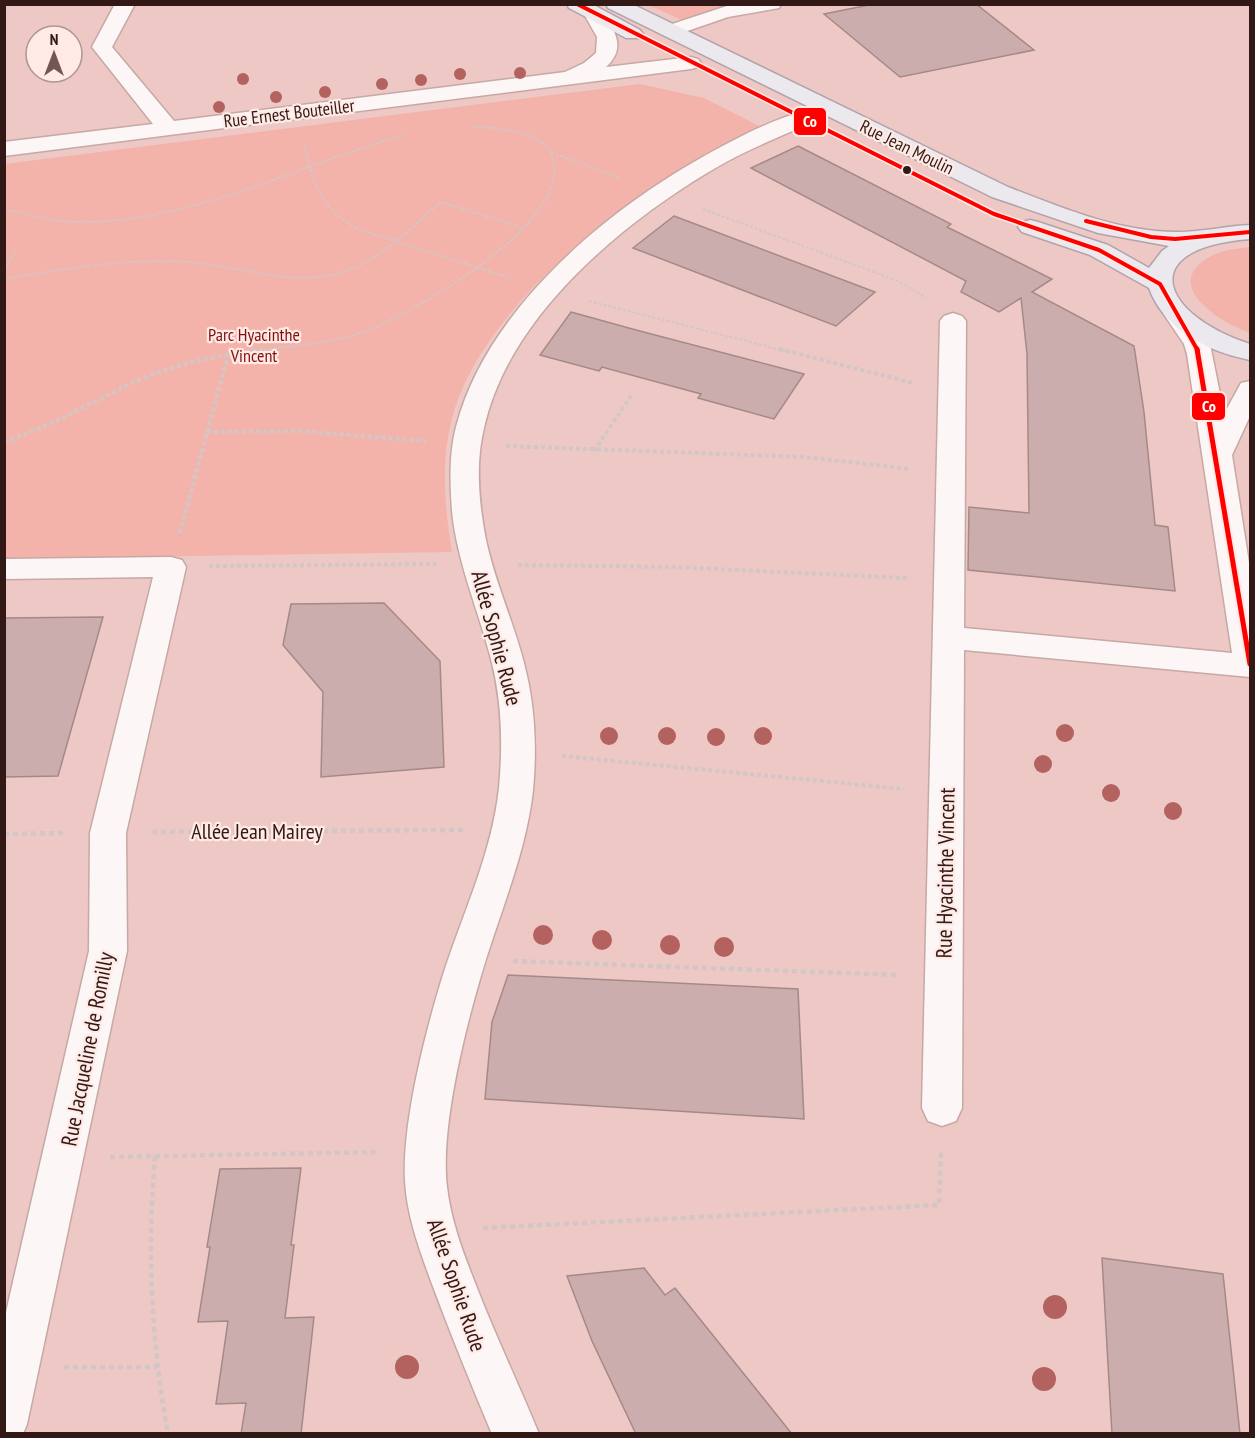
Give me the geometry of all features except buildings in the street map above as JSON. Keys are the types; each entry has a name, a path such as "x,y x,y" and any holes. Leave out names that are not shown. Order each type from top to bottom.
{"main road":[{"name":"Rue Jean Moulin","path":"615,4 1000,192 1047,211 1151,237 1175,239 1238,231"},
{"name":"Rue Jean Moulin","path":"585,9 994,214 1100,250 1160,284"},
{"path":"1238,231 1190,242 1173,253 1162,267 1160,284 1165,298 1176,313 1199,331 1229,346 1251,352"}],"street":[{"path":"125,4 102,47 168,128"},
{"path":"669,31 724,12 772,4"},
{"name":"Rue Ernest Bouteiller","path":"573,76 598,64 608,48 608,40 585,9"},
{"name":"Rue Ernest Bouteiller","path":"4,149 691,63"},
{"name":"Allée Sophie Rude","path":"516,1434 478,1350 434,1231 426,1182 426,1152 435,1085 447,1026 509,829 515,793 517,716 513,682 477,564 468,520 467,444 471,423 483,391 513,334 549,291 612,230 686,175 770,130 801,118"},
{"path":"948,637 1251,665 1200,354 1197,344 1176,313"},
{"name":"Rue Hyacinthe Vincent","path":"942,1108 953,321"},
{"path":"1218,455 1251,389"},
{"path":"4,568 171,567"},
{"name":"Rue Jacqueline de Romilly","path":"4,1424 108,951 108,833 171,567"}],"path":[{"path":"292,112 299,127 315,188 327,208 338,219 358,229 549,291 952,393"},
{"path":"4,442 88,407 149,376 228,354 304,345 368,330 428,300 476,268 523,228 539,211 551,190 554,163 544,144 525,135 495,128 467,127"},
{"path":"4,209 30,217 57,220 101,221 141,217 210,200 353,149 412,133"},
{"path":"550,152 898,281 954,314 953,321"},
{"path":"4,279 104,263 141,261 189,262 265,276 326,276 356,266 393,241 441,202 523,228"},
{"path":"4,272 15,249"},
{"path":"228,354 171,567 477,564 673,567 949,580"},
{"path":"593,451 633,393"},
{"path":"207,432 298,431 593,451 804,457 951,473"},
{"path":"517,751 947,793"},
{"name":"Allée Jean Mairey","path":"4,834 509,829"},
{"path":"467,959 944,977"},
{"path":"434,1231 939,1205 942,1108"},
{"path":"64,1158 426,1152"},
{"path":"155,1156 150,1204 150,1312 168,1434"},
{"path":"17,1367 157,1367"}],"green space":[{"path":"648,5 728,5 684,21"},
{"name":"Parc Hyacinthe Vincent","path":"640,84 704,98 763,128 668,177 626,205 596,229 538,283 511,312 488,343 469,375 450,426 445,462 445,498 452,552 5,559 4,164"},
{"path":"1250,247 1250,333 1226,322 1202,304 1194,293 1191,282 1194,270 1211,256 1228,250"}],"transit line":[{"name":"Co","path":"577,4 994,214 1099,250 1160,284 1168,302 1200,354 1250,664"},
{"name":"Co","path":"1086,221 1151,237 1175,239 1250,232"}]}
